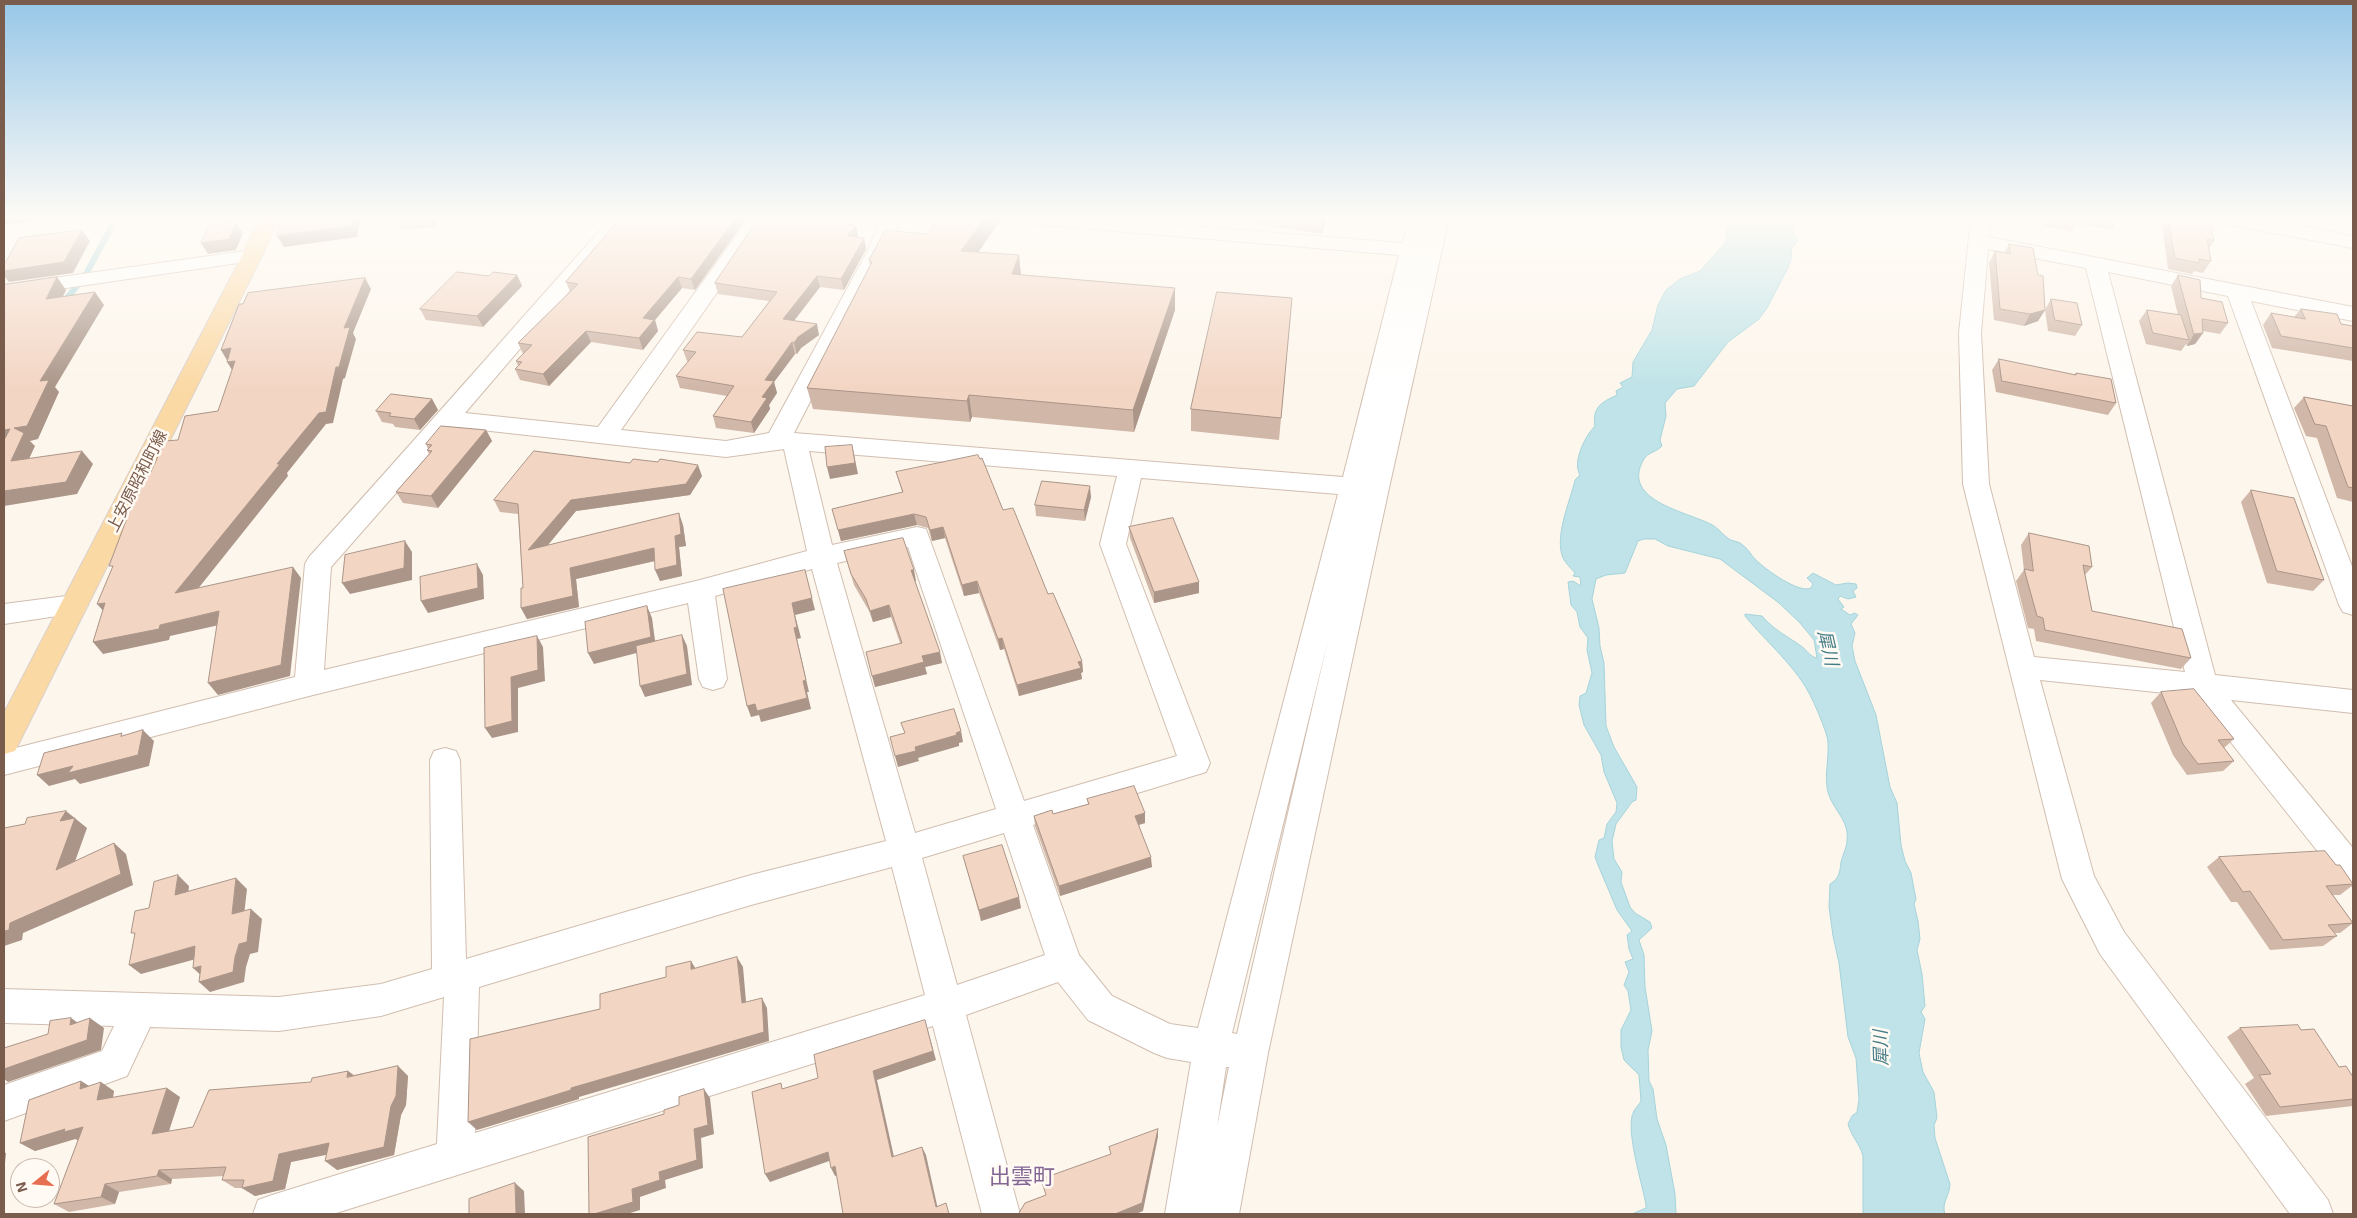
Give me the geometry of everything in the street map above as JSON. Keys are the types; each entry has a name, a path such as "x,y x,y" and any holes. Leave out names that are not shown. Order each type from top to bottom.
{"main road":[{"name":"上安原昭和町線","path":"4,742 242,275"}],"street":[{"path":"4,290 116,275"},
{"path":"309,685 318,564 448,419 481,378 572,275"},
{"path":"605,434 718,275"},
{"path":"866,275 786,441 822,557 1001,1214"},
{"path":"1184,1214 1211,1048 1364,487 1415,275"},
{"path":"1976,275 1970,333 1976,484 2078,879 2112,943 2314,1214"},
{"path":"2098,275 2202,686 2353,872"},
{"path":"2152,275 2353,314"},
{"path":"2237,291 2353,606"},
{"path":"448,419 605,434 726,449 786,441 1364,487"},
{"path":"4,1006 279,1014 381,1000 751,890 903,850 1195,763 1113,544 1124,492 1132,468"},
{"path":"1220,1214 1224,1184 1364,487"},
{"path":"4,763 309,685 700,590 822,557 918,536 1013,818 1065,964 1100,1008 1166,1041 1250,1053"},
{"path":"700,590 713,679"},
{"path":"8,612 74,605"},
{"path":"2022,667 2353,701"},
{"path":"444,760 455,978 455,1158"},
{"path":"272,1214 944,1006 1065,964"},
{"path":"4,1103 114,1064 141,1009"}],"water":[{"name":"犀川","path":"1690,275 1784,275 1759,319 1728,342 1694,386 1677,389 1665,403 1666,416 1660,440 1662,446 1644,459 1639,474 1641,486 1649,496 1662,504 1714,526 1729,539 1745,546 1760,564 1791,584 1806,589 1811,588 1813,584 1807,578 1813,573 1836,585 1856,584 1857,588 1853,591 1856,597 1848,599 1840,596 1838,599 1844,607 1841,609 1850,615 1855,613 1858,615 1851,624 1855,633 1852,646 1855,661 1876,715 1890,787 1897,803 1901,845 1905,861 1911,873 1916,899 1914,904 1920,939 1917,950 1922,974 1925,1006 1921,1012 1925,1019 1919,1053 1923,1072 1934,1092 1937,1118 1934,1125 1935,1138 1950,1184 1944,1206 1945,1214 1863,1214 1863,1156 1848,1124 1852,1116 1857,1112 1859,1100 1856,1058 1848,1037 1839,963 1829,907 1830,884 1835,880 1839,872 1847,833 1843,819 1831,801 1827,787 1827,738 1814,703 1799,677 1753,626 1745,614 1762,616 1776,629 1817,658 1814,640 1800,623 1779,603 1720,559 1668,546 1655,539 1644,539 1638,541 1625,573 1606,575 1596,579 1592,599 1599,628 1600,646 1604,663 1606,726 1614,747 1637,787 1636,800 1632,802 1616,824 1612,841 1614,859 1622,872 1621,882 1630,907 1635,913 1650,922 1652,928 1639,940 1644,955 1645,987 1652,1031 1648,1050 1649,1081 1653,1089 1657,1119 1666,1145 1675,1194 1676,1214 1632,1214 1646,1208 1646,1205 1631,1130 1634,1111 1641,1101 1639,1075 1624,1060 1621,1047 1621,1030 1631,1010 1628,991 1624,985 1629,972 1625,962 1633,959 1627,935 1632,931 1617,910 1595,857 1599,840 1604,838 1607,824 1616,812 1617,803 1604,772 1601,755 1584,725 1579,705 1580,696 1586,693 1592,673 1587,650 1588,638 1580,627 1577,612 1571,605 1568,582 1573,581 1581,586 1580,577 1573,576 1575,573 1563,558 1560,540 1575,480 1580,475 1578,470 1579,456 1587,436 1595,426 1595,414 1599,406 1617,395 1616,391 1623,387 1620,383 1632,377 1633,362 1652,330 1658,305 1666,290 1680,279"}],"building":[{"path":"454,275 517,275 477,316 420,309"},
{"path":"572,275 694,275 691,279 678,277 643,318 654,320 639,338 586,331 543,374 515,369 522,362 516,361 532,345 518,343 578,284 566,282"},
{"path":"721,275 843,275 841,279 817,276 783,319 817,324 798,337 794,343 792,342 765,380 774,381 762,397 767,398 751,422 713,416 734,386 676,376 696,352 683,350 697,332 742,337 777,292 715,283"},
{"path":"865,275 1022,275 1175,288 1133,410 969,395 967,401 807,388"},
{"path":"1997,275 2043,276 2045,310 2030,314 2000,309"},
{"path":"2178,275 2200,280 2201,298 2222,302 2228,323 2202,319 2203,333 2194,334"},
{"path":"57,277 46,299 95,292 40,381 49,380 27,426 14,428 24,433 11,461 82,451 66,482 4,491 4,440 10,429 4,430 4,285"},
{"path":"365,278 344,328 350,327 339,367 336,367 326,412 319,413 175,593 293,567 281,665 208,683 219,611 160,625 159,629 93,642 105,603 97,604 113,566 109,566 127,518 124,518 144,475 150,474 165,441 178,440 185,416 218,411 235,361 227,362 231,348 221,350 239,304 243,304 248,293"},
{"path":"1217,292 1292,298 1281,418 1191,409"},
{"path":"2051,299 2077,303 2082,325 2055,320"},
{"path":"2301,309 2337,314 2341,324 2353,326 2353,348 2281,336 2271,313 2305,319"},
{"path":"2147,310 2181,315 2189,340 2153,333"},
{"path":"1999,359 2076,375 2076,373 2111,379 2116,403 2002,381"},
{"path":"391,394 432,399 414,419 389,416 391,413 376,411"},
{"path":"2304,397 2353,406 2353,488 2348,487 2326,426 2315,424"},
{"path":"441,426 486,430 431,496 396,492 432,451 427,450 432,445 426,444"},
{"path":"852,445 855,463 827,467 825,447"},
{"path":"534,451 630,463 633,459 658,462 660,459 698,465 686,484 571,500 528,550 679,513 681,534 675,536 677,565 655,570 654,548 570,568 573,596 521,608 521,588 523,588 518,504 494,500"},
{"path":"978,455 980,459 982,458 1003,510 1013,508 1048,594 1053,593 1069,630 1082,661 1078,662 1081,668 1017,685 1002,638 998,639 977,581 962,585 943,527 930,530 926,517 914,514 838,530 832,509 903,492 896,472"},
{"path":"1042,481 1090,486 1084,510 1035,505"},
{"path":"2251,490 2294,498 2324,580 2277,571"},
{"path":"1173,518 1199,582 1154,592 1129,527"},
{"path":"2029,533 2089,546 2092,567 2083,565 2092,611 2182,629 2191,658 2045,630 2043,618 2037,616 2024,569 2033,571"},
{"path":"903,538 914,570 911,570 940,652 922,656 924,662 872,676 866,652 902,643 889,605 870,611 866,599 851,574 844,551"},
{"path":"405,541 404,568 342,583 345,555"},
{"path":"477,564 478,588 421,601 420,577"},
{"path":"805,570 812,598 792,603 797,627 794,628 806,680 803,681 807,698 757,711 755,704 747,706 723,589"},
{"path":"647,606 651,637 588,653 585,622"},
{"path":"682,635 687,674 640,686 636,646"},
{"path":"537,636 538,670 511,677 512,721 485,728 484,648"},
{"path":"2194,689 2234,739 2218,740 2234,761 2198,764 2183,744 2161,692"},
{"path":"954,709 961,731 956,733 957,735 915,747 916,751 895,756 890,737 905,733 901,723"},
{"path":"143,730 138,755 68,773 73,766 37,775 44,753 122,733 121,736"},
{"path":"1134,786 1145,813 1135,816 1151,857 1059,886 1034,816 1052,810 1053,814 1089,804 1087,799"},
{"path":"66,811 60,821 75,818 56,870 114,843 121,874 10,923 9,930 4,931 4,828 25,824 27,818"},
{"path":"1002,845 1019,897 979,910 963,856"},
{"path":"2325,851 2336,865 2340,865 2353,884 2326,886 2353,923 2328,925 2337,936 2283,940 2250,891 2243,892 2219,857"},
{"path":"178,875 175,895 236,878 232,914 251,909 247,942 239,944 233,972 199,982 201,966 193,968 195,946 129,965 135,933 131,933 135,911 149,908 154,882"},
{"path":"737,957 742,1003 762,998 764,1032 571,1088 571,1090 468,1122 470,1039 600,1009 600,994 666,977 666,967 691,961 691,969"},
{"path":"71,1018 70,1025 90,1018 87,1040 4,1069 4,1048 48,1034 50,1021"},
{"path":"925,1020 933,1051 873,1071 892,1157 922,1147 936,1207 946,1203 949,1214 843,1214 835,1166 831,1168 828,1152 765,1174 752,1092 781,1083 782,1089 818,1078 814,1055"},
{"path":"2298,1025 2301,1030 2314,1029 2339,1067 2346,1066 2353,1077 2353,1099 2280,1107 2259,1075 2271,1074 2240,1028"},
{"path":"398,1066 396,1096 391,1106 384,1147 325,1161 329,1143 279,1154 273,1181 242,1188 244,1180 222,1180 226,1167 159,1170 157,1176 105,1184 101,1197 60,1203 60,1188 83,1127 64,1132 65,1129 20,1143 29,1100 81,1081 80,1089 101,1082 97,1100 167,1088 152,1134 193,1127 209,1090 311,1082 312,1078 348,1071 347,1077"},
{"path":"704,1089 708,1125 694,1129 697,1160 659,1172 660,1180 632,1189 633,1202 589,1214 588,1137 664,1114 664,1110 679,1105 679,1097"},
{"path":"1158,1129 1142,1203 1115,1214 1019,1214 1025,1203 1046,1195 1041,1179 1111,1154 1109,1147"},
{"path":"515,1183 516,1214 469,1214 469,1199"}],"waterway":[{"path":"63,303 86,275"}],"district":[{"name":"出雲町","path":"1022,1177"}]}
